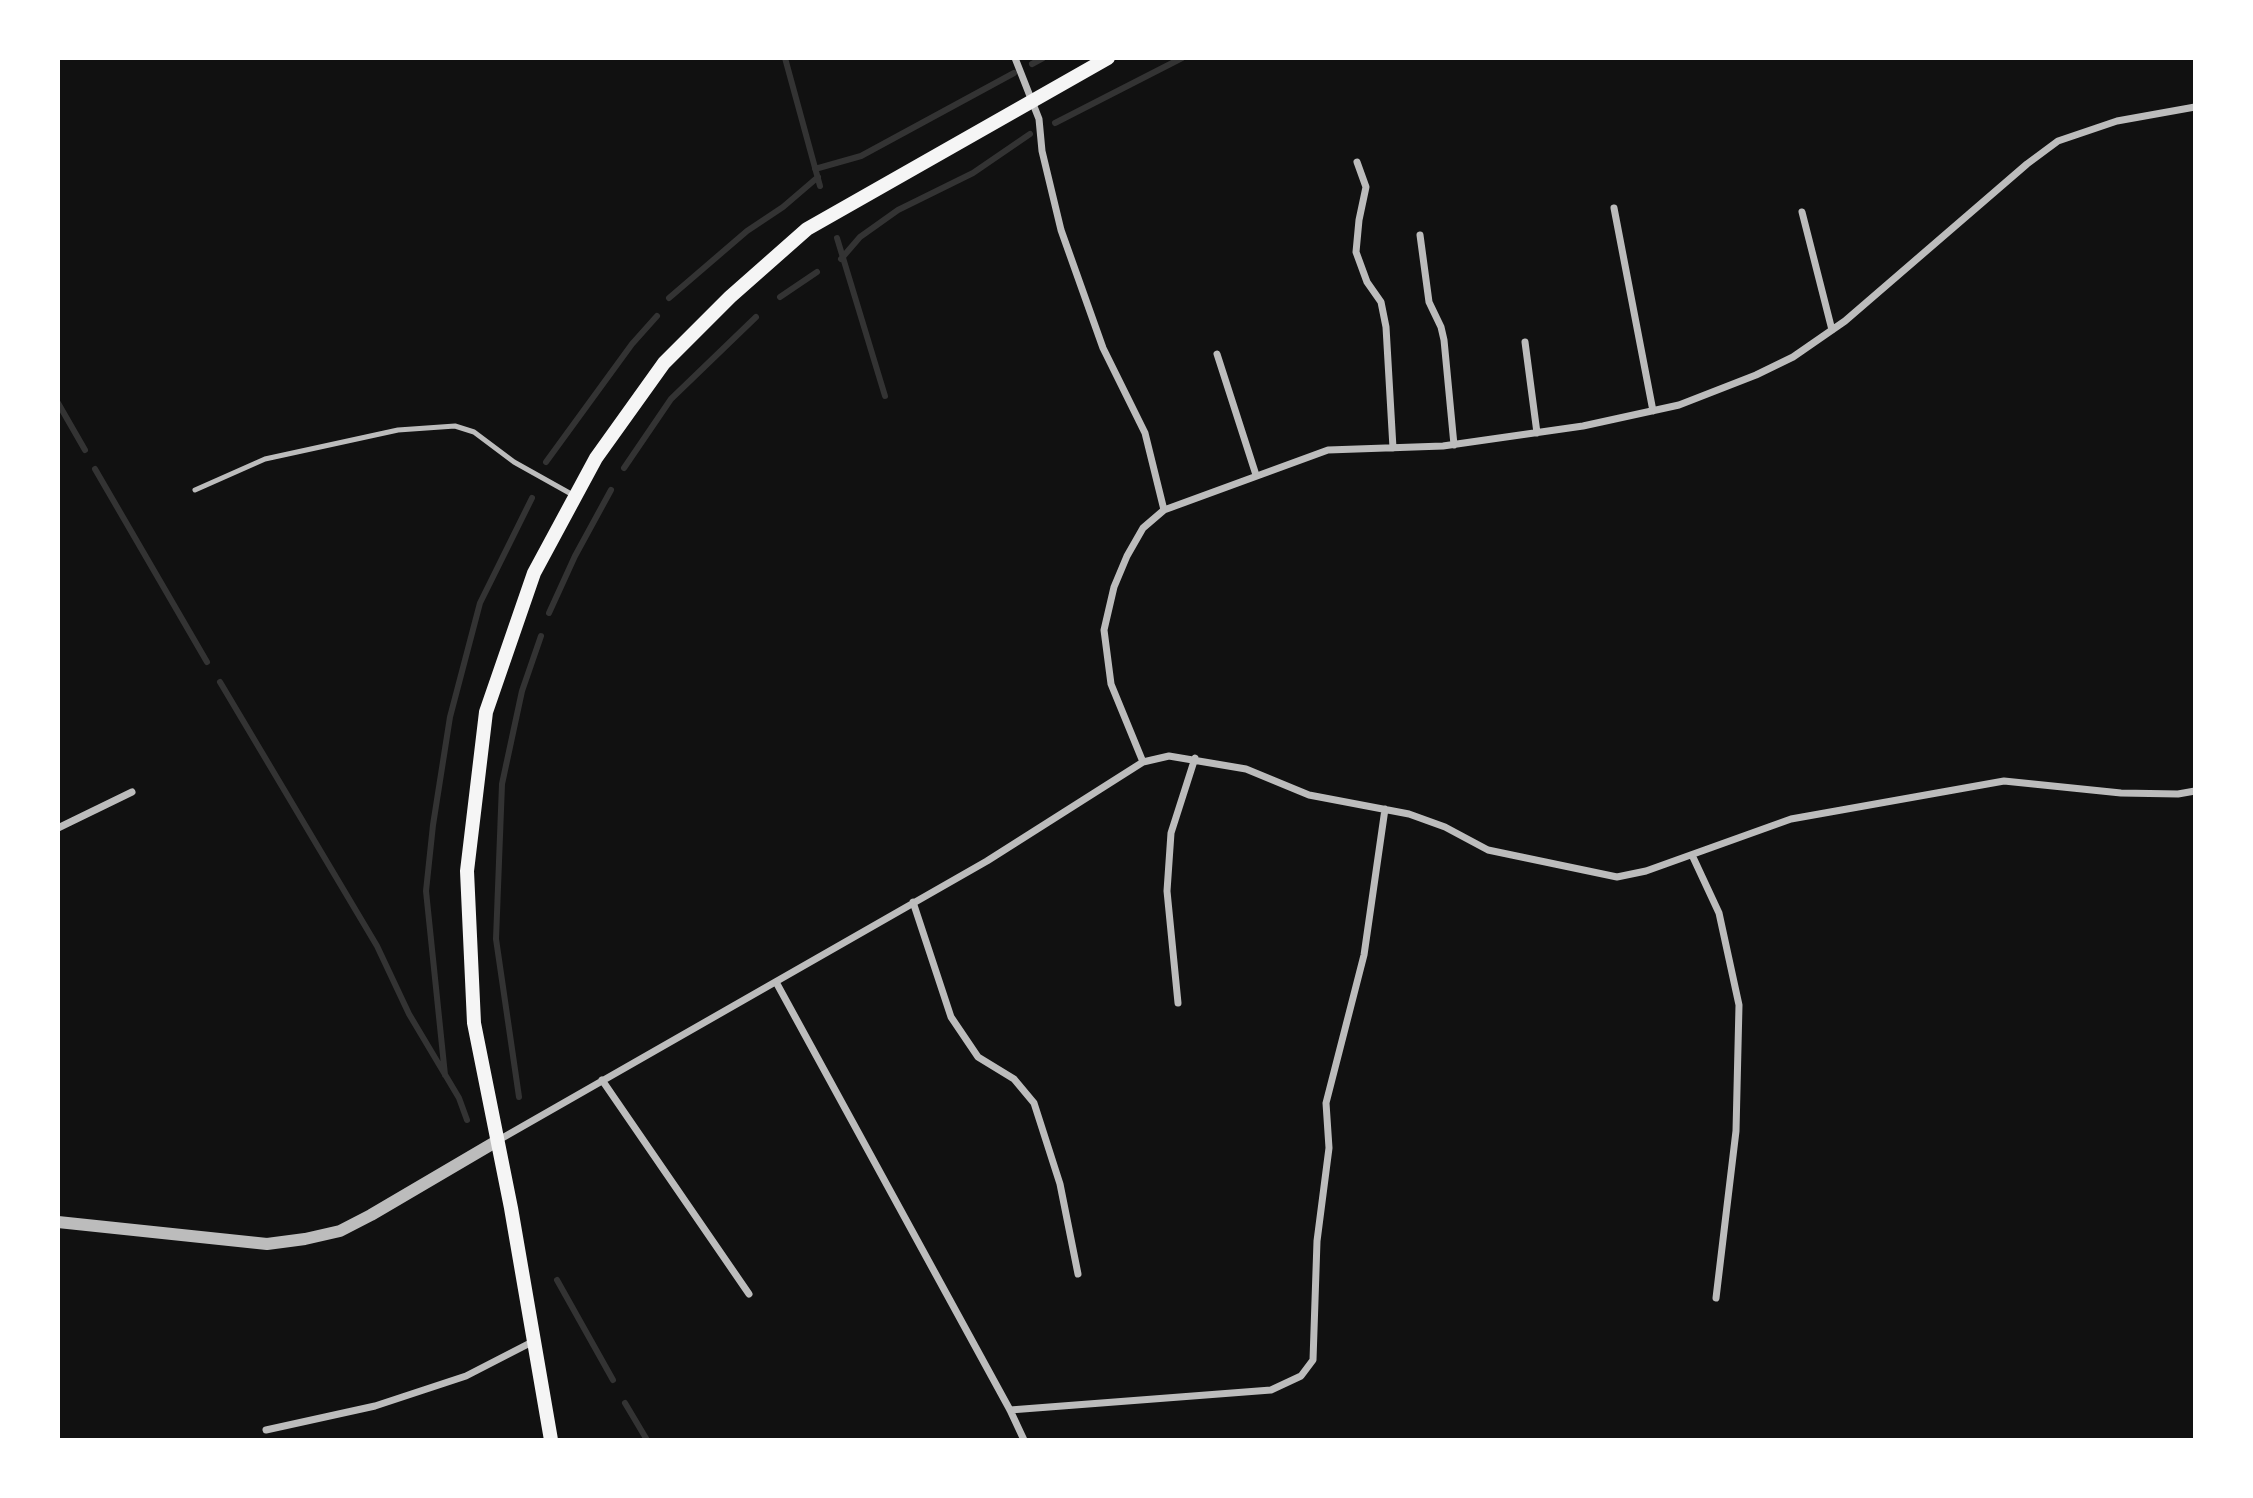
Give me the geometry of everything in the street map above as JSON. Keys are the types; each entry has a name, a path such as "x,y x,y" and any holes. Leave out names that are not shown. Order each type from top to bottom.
{"main road":[{"path":"551,1440 474,1023 467,871 486,712 534,573 596,458 664,363 730,297 807,229 1108,58"}],"street":[{"path":"1015,58 1039,119 1048,184 1061,230 1102,348 1145,433 1164,510"},
{"path":"1143,762 1111,684 1104,630 1114,587 1127,556 1143,528 1164,510 1328,450 1454,445 1537,433 1679,405 1756,375 1793,357 1832,330 2027,164 2058,141 2117,121 2195,107"},
{"path":"1357,162 1366,187 1356,251 1367,282 1381,302 1386,327 1392,448"},
{"path":"1614,208 1653,411"},
{"path":"1802,212 1832,330"},
{"path":"1420,235 1429,302 1444,340 1454,445"},
{"path":"1525,342 1537,433"},
{"path":"1217,354 1256,475"},
{"path":"58,1222 267,1244 305,1239 340,1230 372,1215 497,1140 999,853 1143,762 1169,756 1195,758 1246,769 1308,795 1385,809 1445,827 1488,850 1616,877 1646,871 1791,819 2004,781 2121,793 2178,794 2195,791"},
{"path":"1178,1003 1167,891 1171,834 1195,758"},
{"path":"58,828 132,792"},
{"path":"1010,1409 1271,1390 1301,1376 1312,1360 1317,1241 1329,1147 1326,1103 1364,955 1385,809"},
{"path":"1692,855 1718,913 1739,1005 1736,1130 1716,1298"},
{"path":"913,902 951,1017 978,1057 1014,1079 1034,1103 1060,1184 1078,1274"},
{"path":"776,982 1010,1409 1024,1440"},
{"path":"602,1080 749,1294"},
{"path":"265,1430 375,1406 466,1376 534,1341"}],"lane":[{"path":"195,490 265,459 398,430 455,426 474,432 514,462 575,496"}],"waterway":[{"path":"785,58 820,186"},
{"path":"1032,64 1043,58"},
{"path":"1055,123 1182,58"},
{"path":"815,169 861,156 1014,73"},
{"path":"841,259 860,237 898,210 973,173 1030,134"},
{"path":"669,298 747,231 783,207 818,177"},
{"path":"837,238 885,396"},
{"path":"780,297 817,272"},
{"path":"546,462 632,344 657,316"},
{"path":"624,468 671,399 756,317"},
{"path":"58,403 85,450"},
{"path":"95,469 207,662"},
{"path":"549,613 575,556 611,490"},
{"path":"445,1075 426,891 433,825 450,717 480,603 532,498"},
{"path":"519,1097 496,939 502,784 522,691 541,636"},
{"path":"220,682 377,946 409,1014 459,1098 467,1120"},
{"path":"557,1280 613,1380"},
{"path":"625,1403 647,1440"}]}
